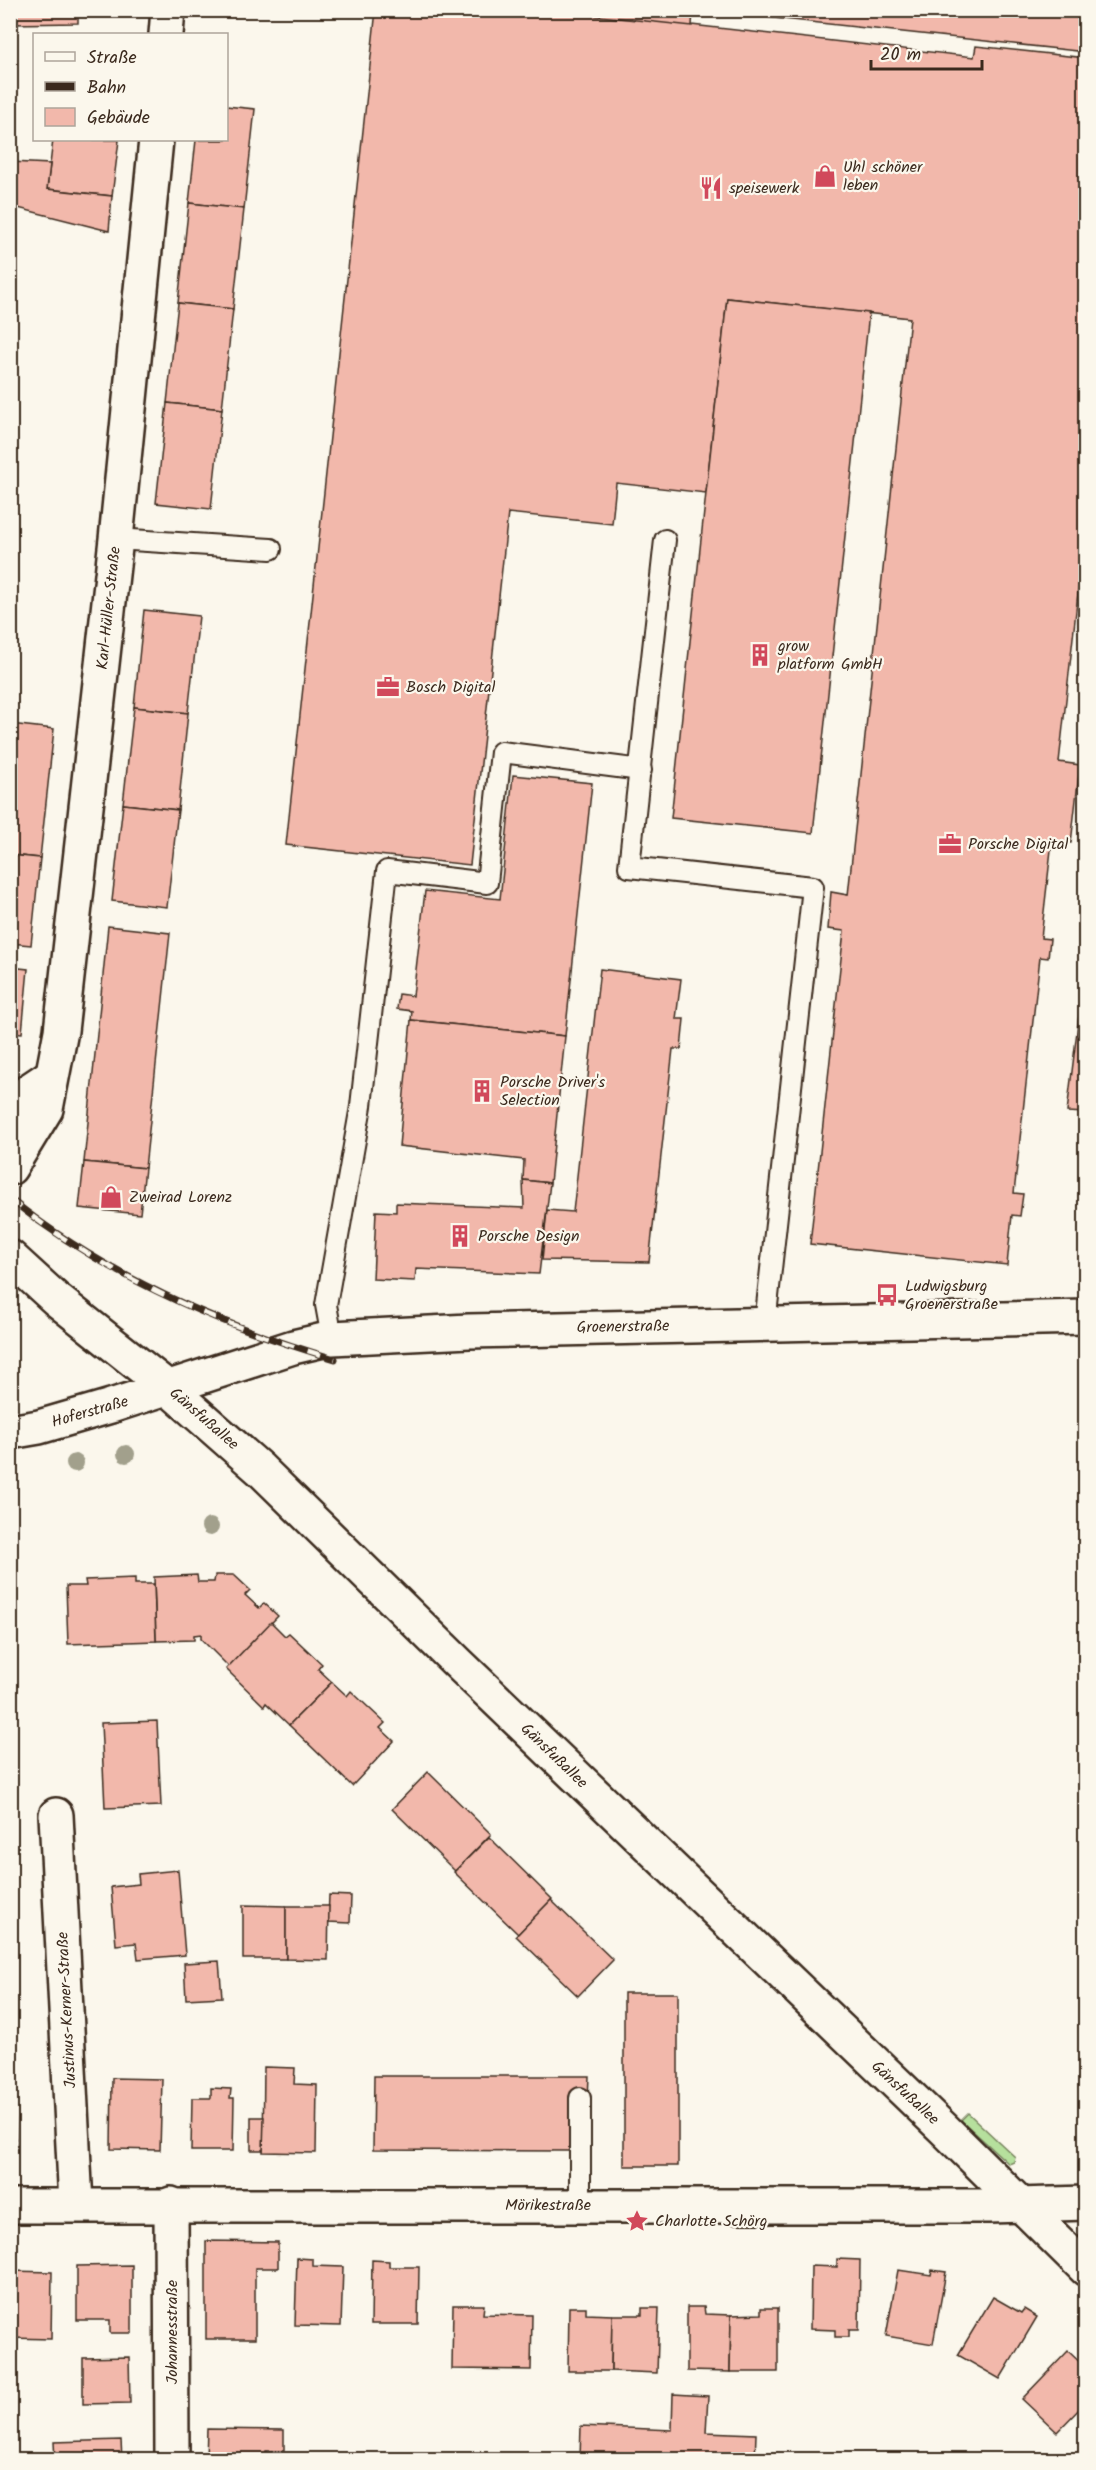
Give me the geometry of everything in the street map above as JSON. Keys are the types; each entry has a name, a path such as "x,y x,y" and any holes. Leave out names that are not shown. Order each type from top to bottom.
{"street":[{"path":"166,33 168,10"},
{"name":"Karl-Hüller-Straße","path":"10,1168 46,1109 61,1031 116,539 156,141"},
{"path":"10,1109 31,1089 52,1075"},
{"name":"Gänsfußallee","path":"10,1257 56,1299 168,1388 260,1469 1086,2269"},
{"name":"Groenerstraße","path":"168,1388 305,1343 332,1338 765,1324 1086,1317"},
{"name":"Hoferstraße","path":"10,1432 39,1427 168,1388"},
{"name":"Justinus-Kerner-Straße","path":"56,1815 76,2204"},
{"name":"Mörikestraße","path":"10,2206 76,2204 1086,2203"},
{"name":"Johannesstraße","path":"171,2204 172,2460"}],"lane":[{"path":"116,539 271,549"},
{"path":"665,540 629,867 813,886 765,1324"},
{"path":"332,1338 326,1305 360,1106 387,871 487,883 501,752 641,770"},
{"path":"580,2098 580,2205"}],"green space":[{"path":"968,2113 1015,2157 1014,2162 1009,2164 961,2120"}],"building":[{"path":"10,10 78,10 78,23 10,24"},
{"path":"376,10 559,10 974,57 976,46 1086,58 1086,585 1079,584 1059,762 1080,765 1071,843 1052,841 1041,938 1050,939 1048,958 1040,957 1014,1193 1023,1194 1020,1216 1012,1215 1007,1265 810,1244 844,931 828,929 831,892 848,895 910,318 727,298 706,493 616,483 612,524 508,513 470,865 286,845"},
{"path":"582,10 693,10 692,26 581,14"},
{"path":"747,10 1086,10 1086,52 746,15"},
{"path":"228,106 255,109 244,209 189,203 196,141 228,141"},
{"path":"53,141 119,141 112,196 47,189"},
{"path":"10,162 50,164 47,189 112,196 109,231 10,206"},
{"path":"189,203 244,209 233,309 178,303"},
{"name":"grow platform GmbH","path":"727,298 869,313 813,833 671,818"},
{"path":"178,303 233,309 222,409 167,403"},
{"path":"167,403 222,409 211,509 156,503"},
{"path":"144,610 199,616 188,713 134,707"},
{"path":"134,707 188,713 178,810 123,804"},
{"path":"10,724 54,729 40,858 10,855"},
{"path":"513,775 592,783 565,1036 411,1020 412,1011 397,1009 399,994 413,996 425,891 500,899"},
{"path":"123,804 178,810 167,907 112,901"},
{"path":"10,855 40,858 31,945 10,943"},
{"path":"108,926 170,933 145,1168 84,1162"},
{"path":"1086,958 1086,1113 1067,1112"},
{"path":"10,967 28,969 22,1033 10,1032"},
{"path":"600,969 681,979 676,1019 684,1019 681,1049 673,1049 649,1262 542,1260 547,1210 573,1212"},
{"name":"Porsche Driver's Selection","path":"411,1020 565,1036 550,1183 523,1180 524,1160 399,1146"},
{"path":"84,1162 145,1168 140,1214 79,1208"},
{"name":"Porsche Design","path":"523,1180 550,1183 539,1274 416,1269 415,1281 373,1279 376,1211 396,1212 396,1203 524,1208"},
{"path":"197,1575 198,1582 214,1582 215,1575 234,1575 250,1590 245,1595 259,1608 264,1603 278,1616 229,1667 201,1639 201,1634 194,1635 194,1640 156,1641 154,1577"},
{"path":"135,1578 135,1584 154,1584 156,1641 68,1644 66,1586 86,1586 85,1580"},
{"path":"271,1622 285,1636 289,1633 322,1664 318,1669 332,1682 289,1725 266,1703 264,1706 226,1669"},
{"path":"332,1682 347,1696 351,1691 385,1723 380,1728 394,1741 352,1786 289,1725"},
{"path":"157,1721 161,1806 105,1808 101,1723"},
{"path":"428,1772 491,1834 455,1871 392,1809"},
{"path":"489,1837 552,1899 518,1934 454,1872"},
{"path":"178,1870 185,1955 138,1959 136,1943 116,1945 111,1887 139,1884 138,1874"},
{"path":"329,1895 351,1896 350,1923 328,1922"},
{"path":"551,1900 613,1960 578,1996 516,1936"},
{"path":"243,1905 286,1906 286,1959 243,1959"},
{"path":"286,1906 329,1906 328,1960 286,1959"},
{"path":"219,1961 222,1997 186,1999 184,1963"},
{"path":"624,1993 678,1993 678,2166 624,2166"},
{"path":"264,2067 295,2068 294,2084 317,2085 316,2153 263,2152"},
{"path":"10,2074 14,2111 10,2111"},
{"path":"374,2076 589,2076 588,2099 571,2151 373,2150"},
{"path":"112,2078 162,2079 160,2150 111,2149"},
{"path":"211,2088 231,2089 230,2098 234,2098 233,2151 191,2151 192,2098 211,2098"},
{"path":"10,2111 14,2111 16,2151 10,2151"},
{"path":"251,2117 264,2117 263,2150 251,2150"},
{"path":"206,2241 278,2242 278,2268 255,2268 255,2339 206,2339"},
{"path":"297,2258 313,2259 313,2266 343,2267 341,2326 295,2325"},
{"path":"837,2259 860,2260 859,2330 849,2330 849,2337 835,2337 835,2330 810,2329 811,2266 837,2267"},
{"path":"372,2260 389,2261 389,2267 419,2267 418,2324 371,2324"},
{"path":"132,2265 132,2333 110,2333 110,2320 77,2320 77,2266"},
{"path":"898,2270 931,2275 932,2270 946,2272 933,2344 886,2336"},
{"path":"10,2271 52,2272 51,2339 10,2338"},
{"path":"993,2297 1021,2313 1024,2309 1037,2317 1000,2379 958,2355"},
{"path":"453,2305 484,2305 483,2314 532,2315 531,2370 452,2369"},
{"path":"569,2307 586,2307 586,2314 612,2315 611,2371 568,2371"},
{"path":"687,2307 704,2307 705,2314 731,2315 730,2372 687,2371"},
{"path":"642,2308 659,2308 657,2373 611,2371 612,2315 642,2315"},
{"path":"761,2308 778,2308 778,2372 730,2372 731,2315 761,2314"},
{"path":"1068,2351 1086,2368 1086,2402 1057,2432 1022,2399"},
{"path":"129,2357 130,2403 83,2404 83,2358"},
{"path":"673,2394 708,2396 706,2432 756,2434 755,2460 580,2459 581,2426 672,2430"},
{"path":"207,2429 284,2430 284,2451 266,2451 266,2460 206,2460"},
{"path":"121,2440 122,2460 55,2460 54,2442"}],"railway":[{"path":"10,1199 85,1252 165,1295 248,1330 335,1359"}],"place":[{"name":"Uhl schöner leben","path":"825,176"},
{"name":"speisewerk","path":"711,188"},
{"name":"grow platform GmbH","path":"760,655"},
{"name":"Bosch Digital","path":"388,687"},
{"name":"Porsche Digital","path":"950,844"},
{"name":"Porsche Driver's Selection","path":"482,1091"},
{"name":"Zweirad Lorenz","path":"111,1197"},
{"name":"Porsche Design","path":"460,1236"},
{"name":"Ludwigsburg Groenerstraße","path":"887,1295"},
{"name":"Charlotte Schörg","path":"637,2221"}]}
